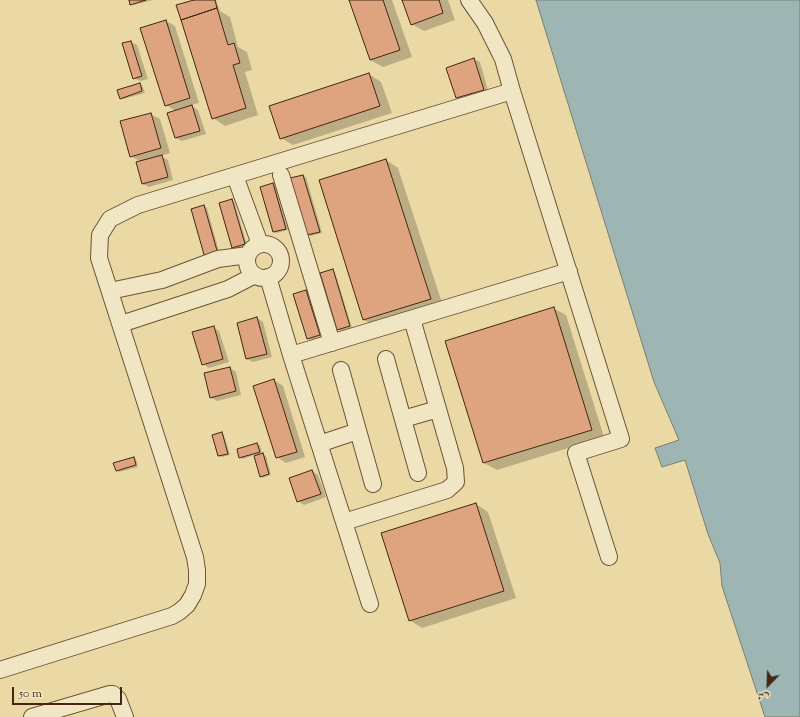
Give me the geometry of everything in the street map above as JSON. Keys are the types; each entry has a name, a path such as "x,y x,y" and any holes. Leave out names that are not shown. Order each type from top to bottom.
{"lane":[{"path":"469,0 485,23 503,59 621,439 576,453 609,557"},
{"path":"0,670 163,620 179,612 187,605 197,584 195,557 99,258 100,235 110,219 138,205 512,91"},
{"path":"282,175 332,343"},
{"path":"234,176 254,250"},
{"path":"110,291 162,280 218,259 254,250 266,244 278,250 281,263 279,269 274,274 262,276 228,289 121,324"},
{"path":"254,250 247,260 248,266 262,276 291,355 370,604"},
{"path":"280,256 304,250"},
{"path":"291,355 569,271"},
{"path":"344,522 447,490 456,482 455,468 412,318"},
{"path":"386,359 418,472"},
{"path":"341,370 373,484"},
{"path":"403,419 438,409"},
{"path":"319,444 358,431"},
{"path":"32,717 113,694 118,699 125,717"}],"water":[{"path":"536,0 800,0 800,717 765,717 722,586 720,563 708,534 685,460 662,467 655,448 679,440 654,382"}],"building":[{"path":"129,0 146,0 130,5"},
{"path":"194,0 215,0 217,8 181,20 176,5"},
{"path":"349,0 383,0 400,50 370,60"},
{"path":"402,0 439,0 443,13 411,25"},
{"path":"217,8 228,45 234,43 240,63 233,65 246,108 212,119 181,20"},
{"path":"166,20 190,98 165,106 140,28"},
{"path":"131,41 142,76 133,79 122,43"},
{"path":"474,58 484,90 456,98 446,68"},
{"path":"369,73 380,106 280,139 269,106"},
{"path":"140,83 142,91 120,99 117,90"},
{"path":"192,105 200,131 175,138 167,113"},
{"path":"151,113 161,148 130,157 120,121"},
{"path":"162,155 168,177 142,184 136,162"},
{"path":"386,159 431,299 363,320 319,180"},
{"path":"303,175 320,232 307,235 290,178"},
{"path":"273,183 286,229 273,232 260,187"},
{"path":"232,199 245,244 232,248 219,203"},
{"path":"204,205 218,254 205,258 191,209"},
{"path":"333,269 350,326 337,330 320,273"},
{"path":"306,290 320,335 307,339 293,294"},
{"path":"554,307 592,430 483,463 445,341"},
{"path":"257,317 267,354 246,359 237,323"},
{"path":"214,326 223,359 202,365 192,332"},
{"path":"230,367 236,391 210,398 204,373"},
{"path":"274,379 297,452 276,458 253,386"},
{"path":"222,432 228,454 218,456 212,435"},
{"path":"257,443 260,452 239,458 237,449"},
{"path":"263,453 269,474 260,477 254,456"},
{"path":"134,457 136,465 116,471 113,463"},
{"path":"312,470 321,494 297,502 289,478"},
{"path":"476,503 504,591 409,621 381,533"}]}
